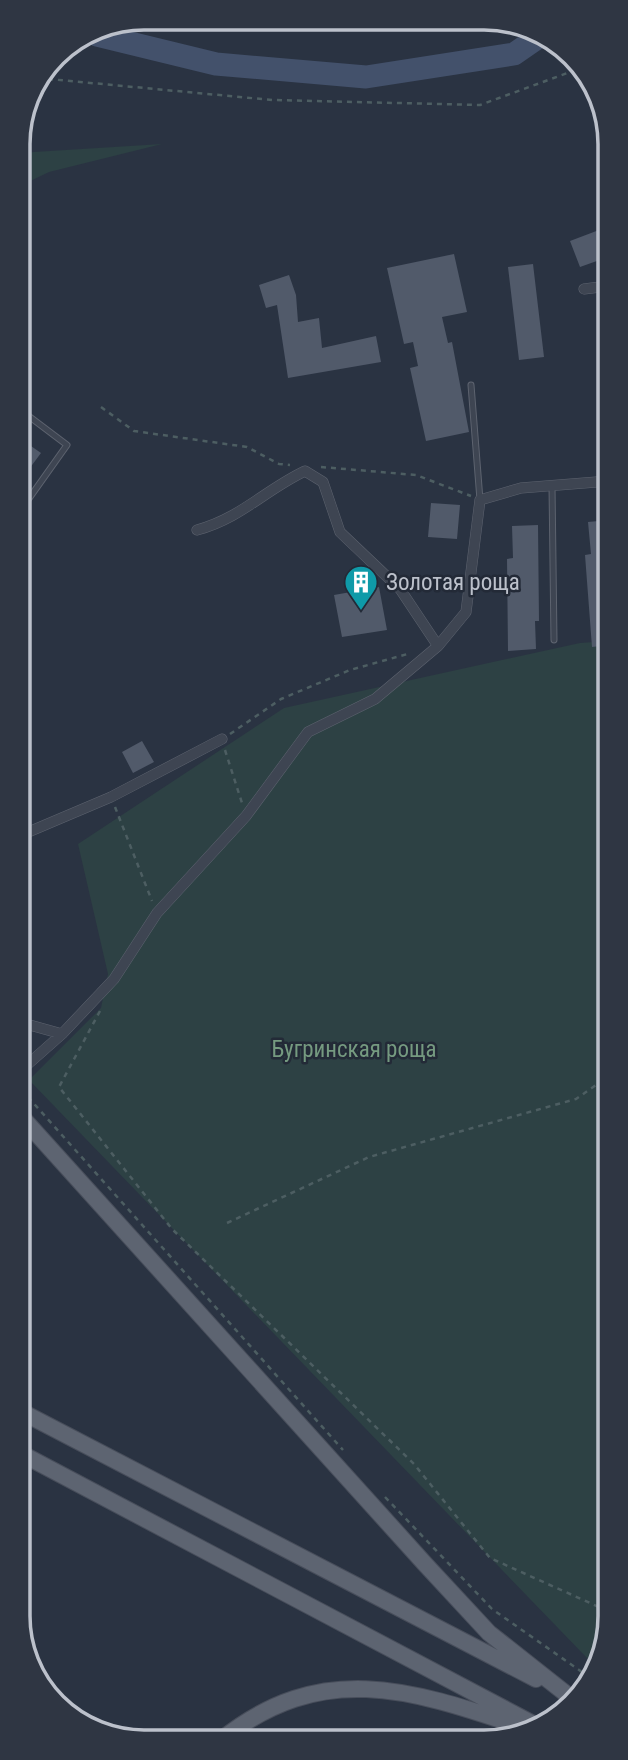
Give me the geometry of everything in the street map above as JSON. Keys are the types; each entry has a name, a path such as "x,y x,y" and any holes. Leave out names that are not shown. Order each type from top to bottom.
{"main road":[{"path":"30,1126 489,1633 569,1693"},
{"path":"30,1416 568,1694"},
{"path":"30,1458 529,1722"},
{"path":"234,1730 246,1720 289,1699 336,1690 383,1689 433,1697 517,1725"}],"street":[{"path":"584,289 598,287"},
{"path":"197,530 223,523 277,484 305,471 323,482 340,532 400,589 438,646"},
{"path":"30,1062 62,1034 114,979 157,913 246,816 308,732 375,699 438,646 466,612 481,500 504,491 598,482"},
{"path":"30,830 111,797 222,739"},
{"path":"30,1025 62,1034"}],"lane":[{"path":"471,385 481,500"},
{"path":"30,417 67,446 30,497"},
{"path":"552,485 554,640"}],"path":[{"path":"50,79 272,100 480,105 572,71"},
{"path":"101,407 134,431 247,447 279,464 293,465"},
{"path":"320,467 416,475 481,500"},
{"path":"246,816 222,739 281,699 350,670 413,653"},
{"path":"111,797 157,913"},
{"path":"100,994 101,1009 59,1087 172,1229 414,1464 490,1558 598,1607"},
{"path":"226,1223 369,1157 576,1100 598,1084"},
{"path":"30,1099 351,1458"},
{"path":"378,1489 492,1609 583,1673"}],"green space":[{"path":"162,144 49,172 30,181 30,152"},
{"name":"Бугринская роща","path":"598,642 598,1624 590,1660 30,1081 101,1008 108,974 78,844 284,708 580,643"}],"building":[{"path":"598,230 598,261 580,267 570,241"},
{"path":"454,254 467,312 442,317 448,343 452,342 469,432 426,441 410,368 418,366 413,342 404,344 387,268"},
{"path":"533,264 544,357 519,360 508,267"},
{"path":"289,275 296,295 298,322 319,318 322,348 376,336 381,362 288,378 277,305 266,308 259,285"},
{"path":"30,445 41,453 30,468"},
{"path":"431,503 460,505 457,539 428,537"},
{"path":"598,521 598,646 592,647 585,555 591,554 588,522"},
{"path":"538,525 539,621 535,621 536,649 508,651 507,559 513,558 512,526"},
{"name":"Золотая роща","path":"379,587 387,630 342,637 334,595"},
{"path":"142,741 154,762 133,773 122,752"}],"waterway":[{"path":"104,37 216,64 366,77 514,54 534,40"}],"place":[{"name":"Золотая роща","path":"361,612"}]}
